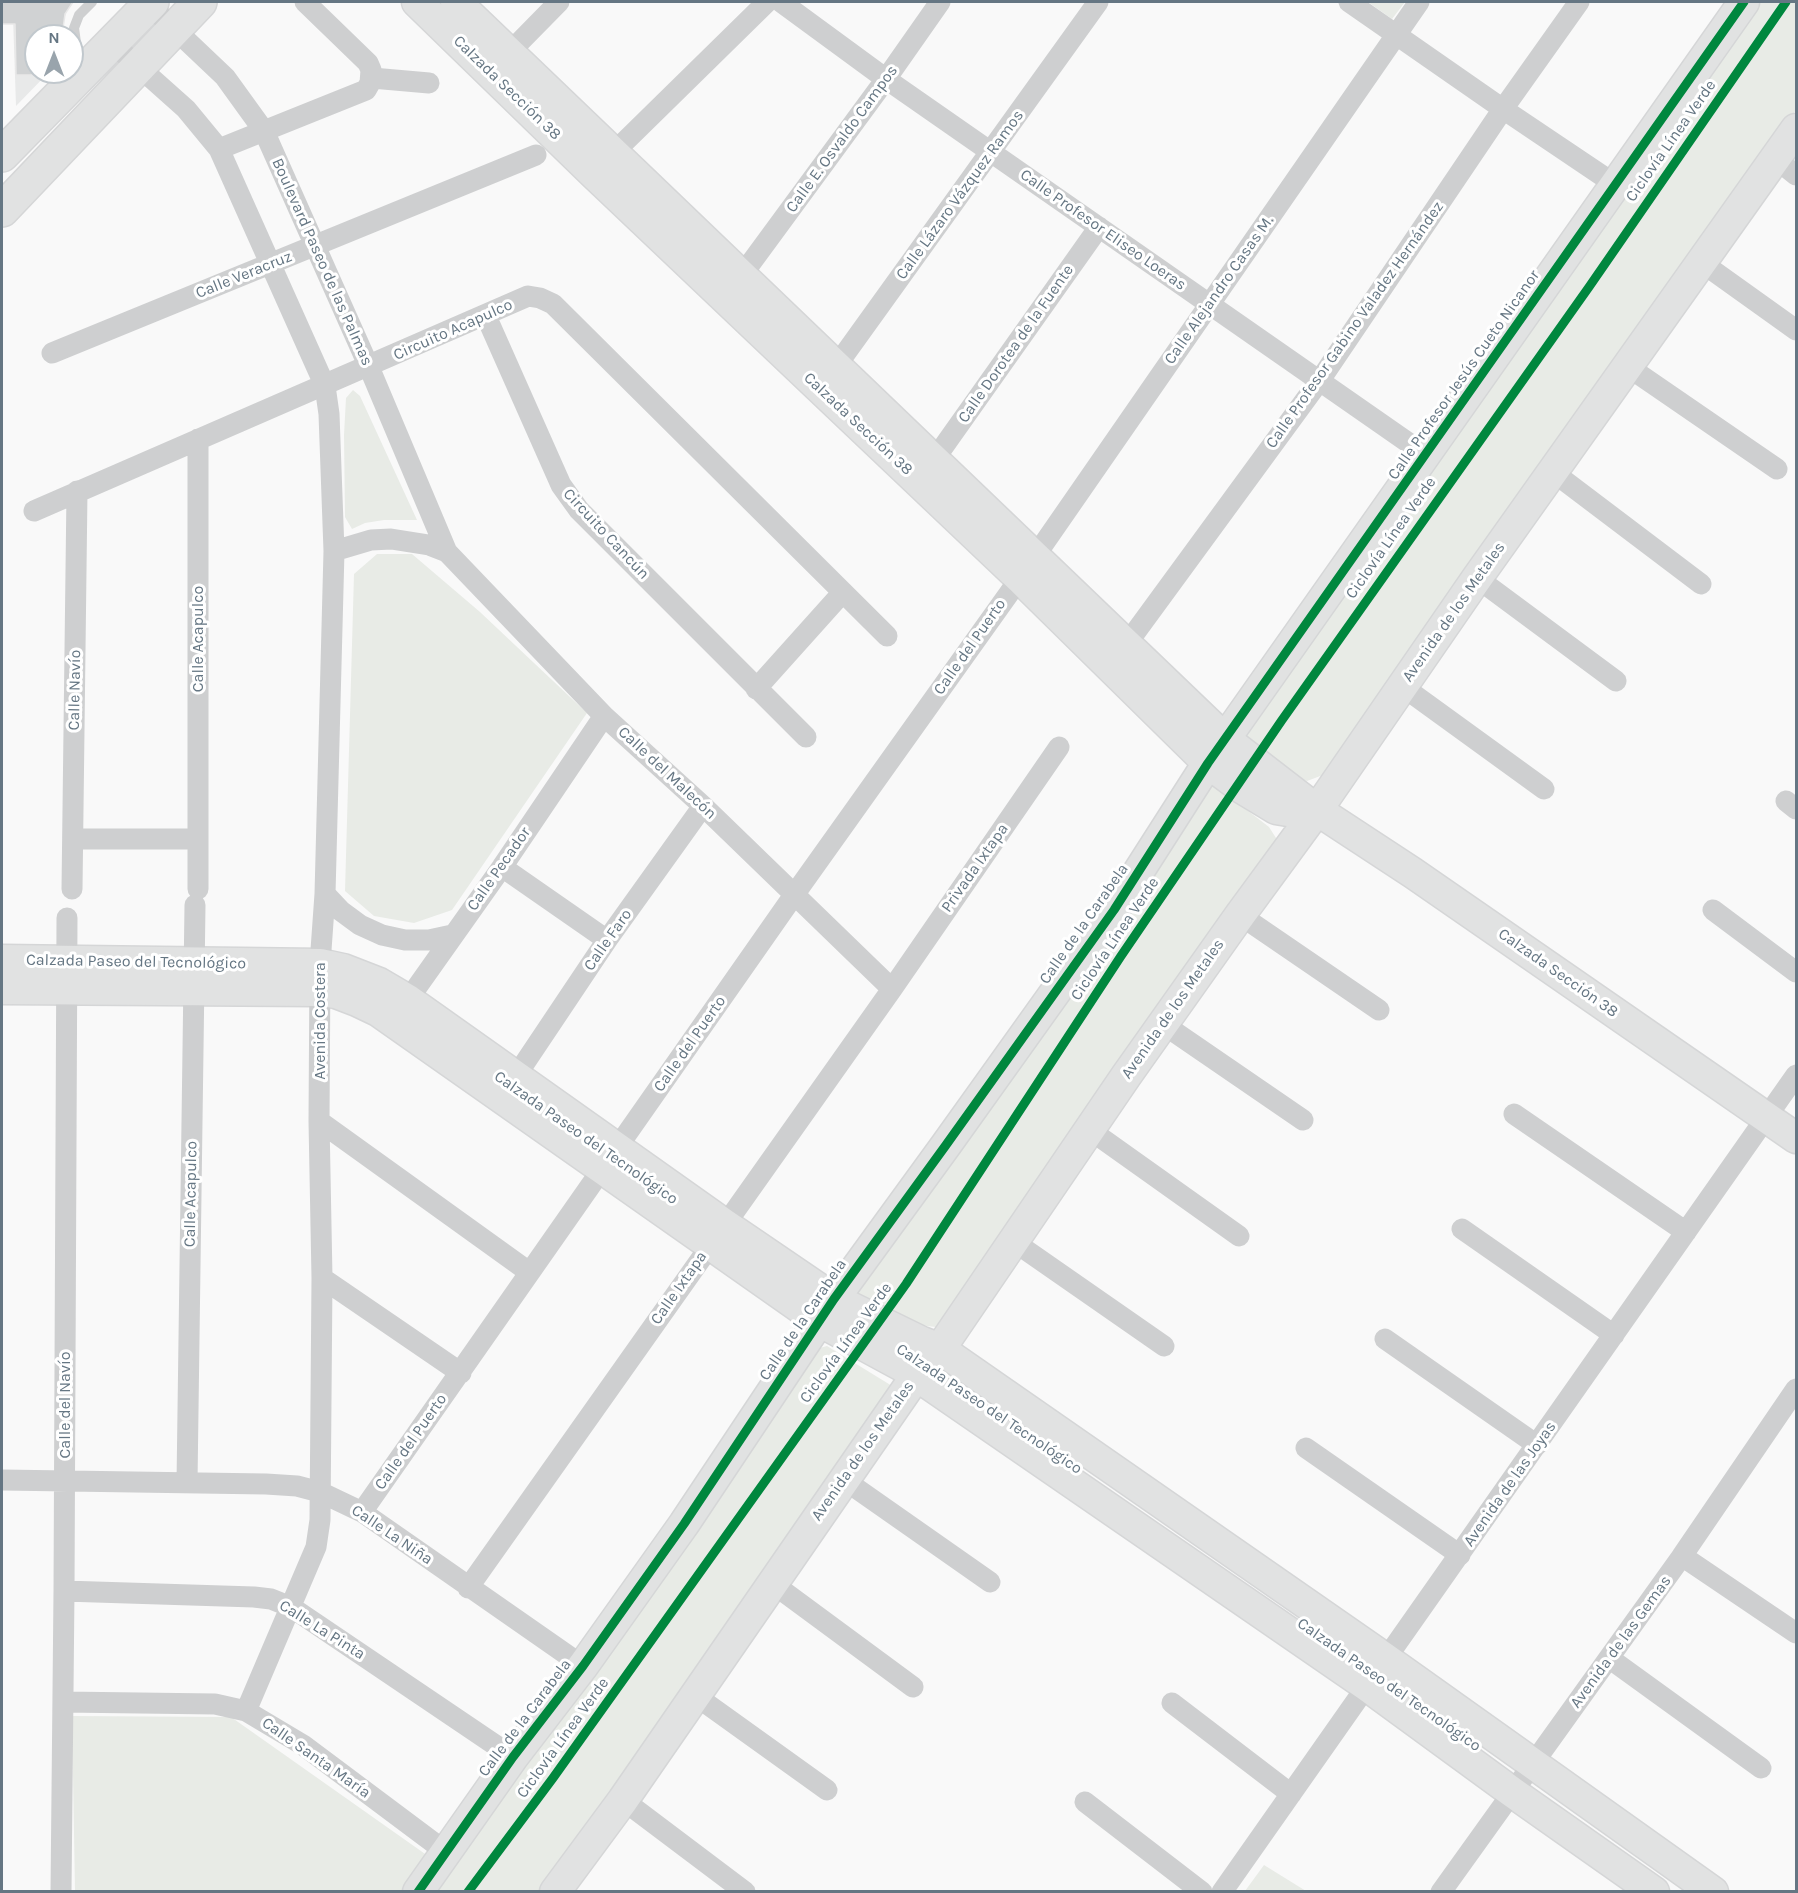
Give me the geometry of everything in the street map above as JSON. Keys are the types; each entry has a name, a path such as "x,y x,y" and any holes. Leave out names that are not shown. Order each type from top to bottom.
{"main road":[{"path":"2,210 200,2"},
{"path":"2,155 148,3"}],"street":[{"path":"219,149 366,90 372,78 368,63 305,2"},
{"name":"Calzada Sección 38","path":"417,2 500,62 1027,567 1126,645 1225,739 1317,810 1423,880 1797,1138"},
{"name":"Calzada Sección 38","path":"456,2 500,62"},
{"path":"500,62 559,2"},
{"path":"603,163 767,2"},
{"name":"Calle Profesor Eliseo Loeras","path":"782,2 886,79 1426,455"},
{"name":"Calle E. Osvaldo Campos","path":"742,275 940,2"},
{"name":"Calle Lázaro Vázquez Ramos","path":"828,377 1098,2"},
{"path":"1349,2 1503,110 1616,185"},
{"name":"Calle Alejandro Casas M.","path":"1027,567 1419,2"},
{"name":"Calle Profesor Gabino Valadez Hernández","path":"1126,645 1320,380 1579,2"},
{"name":"Calle Profesor Jesús Cueto Nicanor","path":"1208,764 1744,2"},
{"name":"Boulevard Paseo de las Palmas","path":"148,3 225,77 264,131 369,367 447,552"},
{"path":"112,43 186,110 219,149 325,386 329,414 334,551 371,540 391,539 429,544 447,552"},
{"path":"372,78 429,83"},
{"name":"Avenida de los Metales","path":"555,1892 623,1800 843,1479 916,1376 940,1349 1163,1024 1317,810 1477,578 1701,262 1786,167 1797,129"},
{"name":"Calle Veracruz","path":"52,353 536,155"},
{"name":"Calzada Sección 38","path":"603,163 742,275 828,377 934,460 1027,567 1208,764 1243,789 1276,808 1294,812 1317,810"},
{"name":"Calle Dorotea de la Fuente","path":"934,460 1099,227"},
{"path":"1701,262 1797,330"},
{"name":"Circuito Acapulco","path":"34,511 528,296 553,304 843,592"},
{"name":"Circuito Cancún","path":"486,315 561,485 579,510 806,737"},
{"path":"1627,366 1777,469"},
{"name":"Calle Acapulco","path":"188,1483 194,976 198,839 198,440"},
{"path":"1553,472 1701,584"},
{"name":"Calle Navío","path":"72,890 77,491"},
{"name":"Avenida Costera","path":"320,1492 322,1278 319,1121 320,978 325,894 334,551"},
{"name":"Calle del Malecón","path":"447,552 604,716 703,806 892,990"},
{"name":"Calle del Puerto","path":"362,1512 1027,567"},
{"path":"1477,578 1616,681"},
{"path":"756,689 843,592 887,636"},
{"path":"1402,686 1544,789"},
{"name":"Calle Pecador","path":"400,1011 502,867 604,716"},
{"name":"Privada Ixtapa","path":"892,990 1059,747"},
{"name":"Calle de la Carabela","path":"418,1892 513,1757 684,1524 826,1310 1114,910 1208,764"},
{"name":"Calle Faro","path":"516,1076 608,940 703,806"},
{"path":"73,839 198,839"},
{"path":"502,867 608,940"},
{"path":"325,894 341,911 360,925 382,934 405,940 429,940 452,935"},
{"path":"1713,910 1797,972"},
{"path":"1240,915 1379,1010"},
{"name":"Calle del Navío","path":"61,1892 64,1702 67,918"},
{"name":"Calzada Paseo del Tecnológico","path":"2,960 67,976"},
{"name":"Calzada Paseo del Tecnológico","path":"2,989 67,976 320,978 336,993 400,1011 516,1076 610,1159"},
{"name":"Calle Ixtapa","path":"468,1588 892,990"},
{"name":"Calzada Paseo del Tecnológico","path":"400,1011 826,1310 916,1376 1367,1686 1654,1892"},
{"path":"1163,1024 1303,1120"},
{"name":"Avenida de las Joyas","path":"1222,1892 1797,1075"},
{"path":"1514,1114 1686,1232"},
{"path":"319,1121 529,1272"},
{"path":"1090,1130 1239,1236"},
{"path":"1462,1229 1614,1335"},
{"path":"1013,1241 1164,1346"},
{"path":"322,1278 460,1373"},
{"name":"Calzada Paseo del Tecnológico","path":"826,1310 940,1349 1386,1659 1713,1892"},
{"path":"1385,1339 1537,1445"},
{"name":"Avenida de las Gemas","path":"1441,1892 1682,1556 1797,1389"},
{"path":"1306,1448 1460,1555"},
{"path":"843,1479 990,1582"},
{"name":"Calle La Niña","path":"2,1480 266,1484 297,1486 320,1492 362,1512 582,1666"},
{"path":"246,1711 316,1547 320,1520 320,1492"},
{"path":"1143,1532 1163,1504"},
{"path":"1682,1556 1797,1633"},
{"path":"772,1583 913,1687"},
{"name":"Calle La Pinta","path":"64,1591 271,1599 291,1607 513,1757"},
{"path":"1609,1658 1761,1768"},
{"path":"696,1696 827,1790"},
{"name":"Calle Santa María","path":"64,1702 215,1704 246,1711 303,1745 446,1852"},
{"path":"1172,1703 1291,1794"},
{"path":"623,1800 745,1892"},
{"path":"1085,1802 1202,1892"}],"lane":[{"path":"87,68 77,50 74,28 79,15 92,2"}],"shaded area":[{"path":"2,2 74,2 67,11 63,24 24,24 24,84 37,84 16,106 13,17 2,17"},
{"path":"1368,2 1405,2 1392,19"},
{"path":"1754,2 1796,2 1796,110 1331,772 1307,781 1292,777 1234,737"},
{"path":"353,390 360,396 417,520 384,520 365,523 352,529 345,517 346,398"},
{"path":"377,554 412,554 480,612 587,713 452,910 414,923 374,916 345,891 354,574"},
{"path":"1208,786 1217,787 1269,827 1276,838 1276,846 944,1328 919,1325 850,1296"},
{"path":"827,1346 897,1389 541,1891 433,1892 820,1348"},
{"path":"72,1716 231,1717 428,1856 402,1891 75,1891"},
{"path":"1264,1865 1306,1891 1245,1891"}],"building":[{"path":"2,2 73,2 65,14 64,24 24,24 24,75 16,75 15,24 2,24"}],"cycle path":[{"name":"Ciclovía Línea Verde","path":"418,1892 513,1757 583,1666 684,1524 834,1299 1114,910 1208,763 1744,2"},
{"name":"Ciclovía Línea Verde","path":"468,1892 553,1778 906,1284 1121,956 1282,720 1589,287 1786,2"}]}
